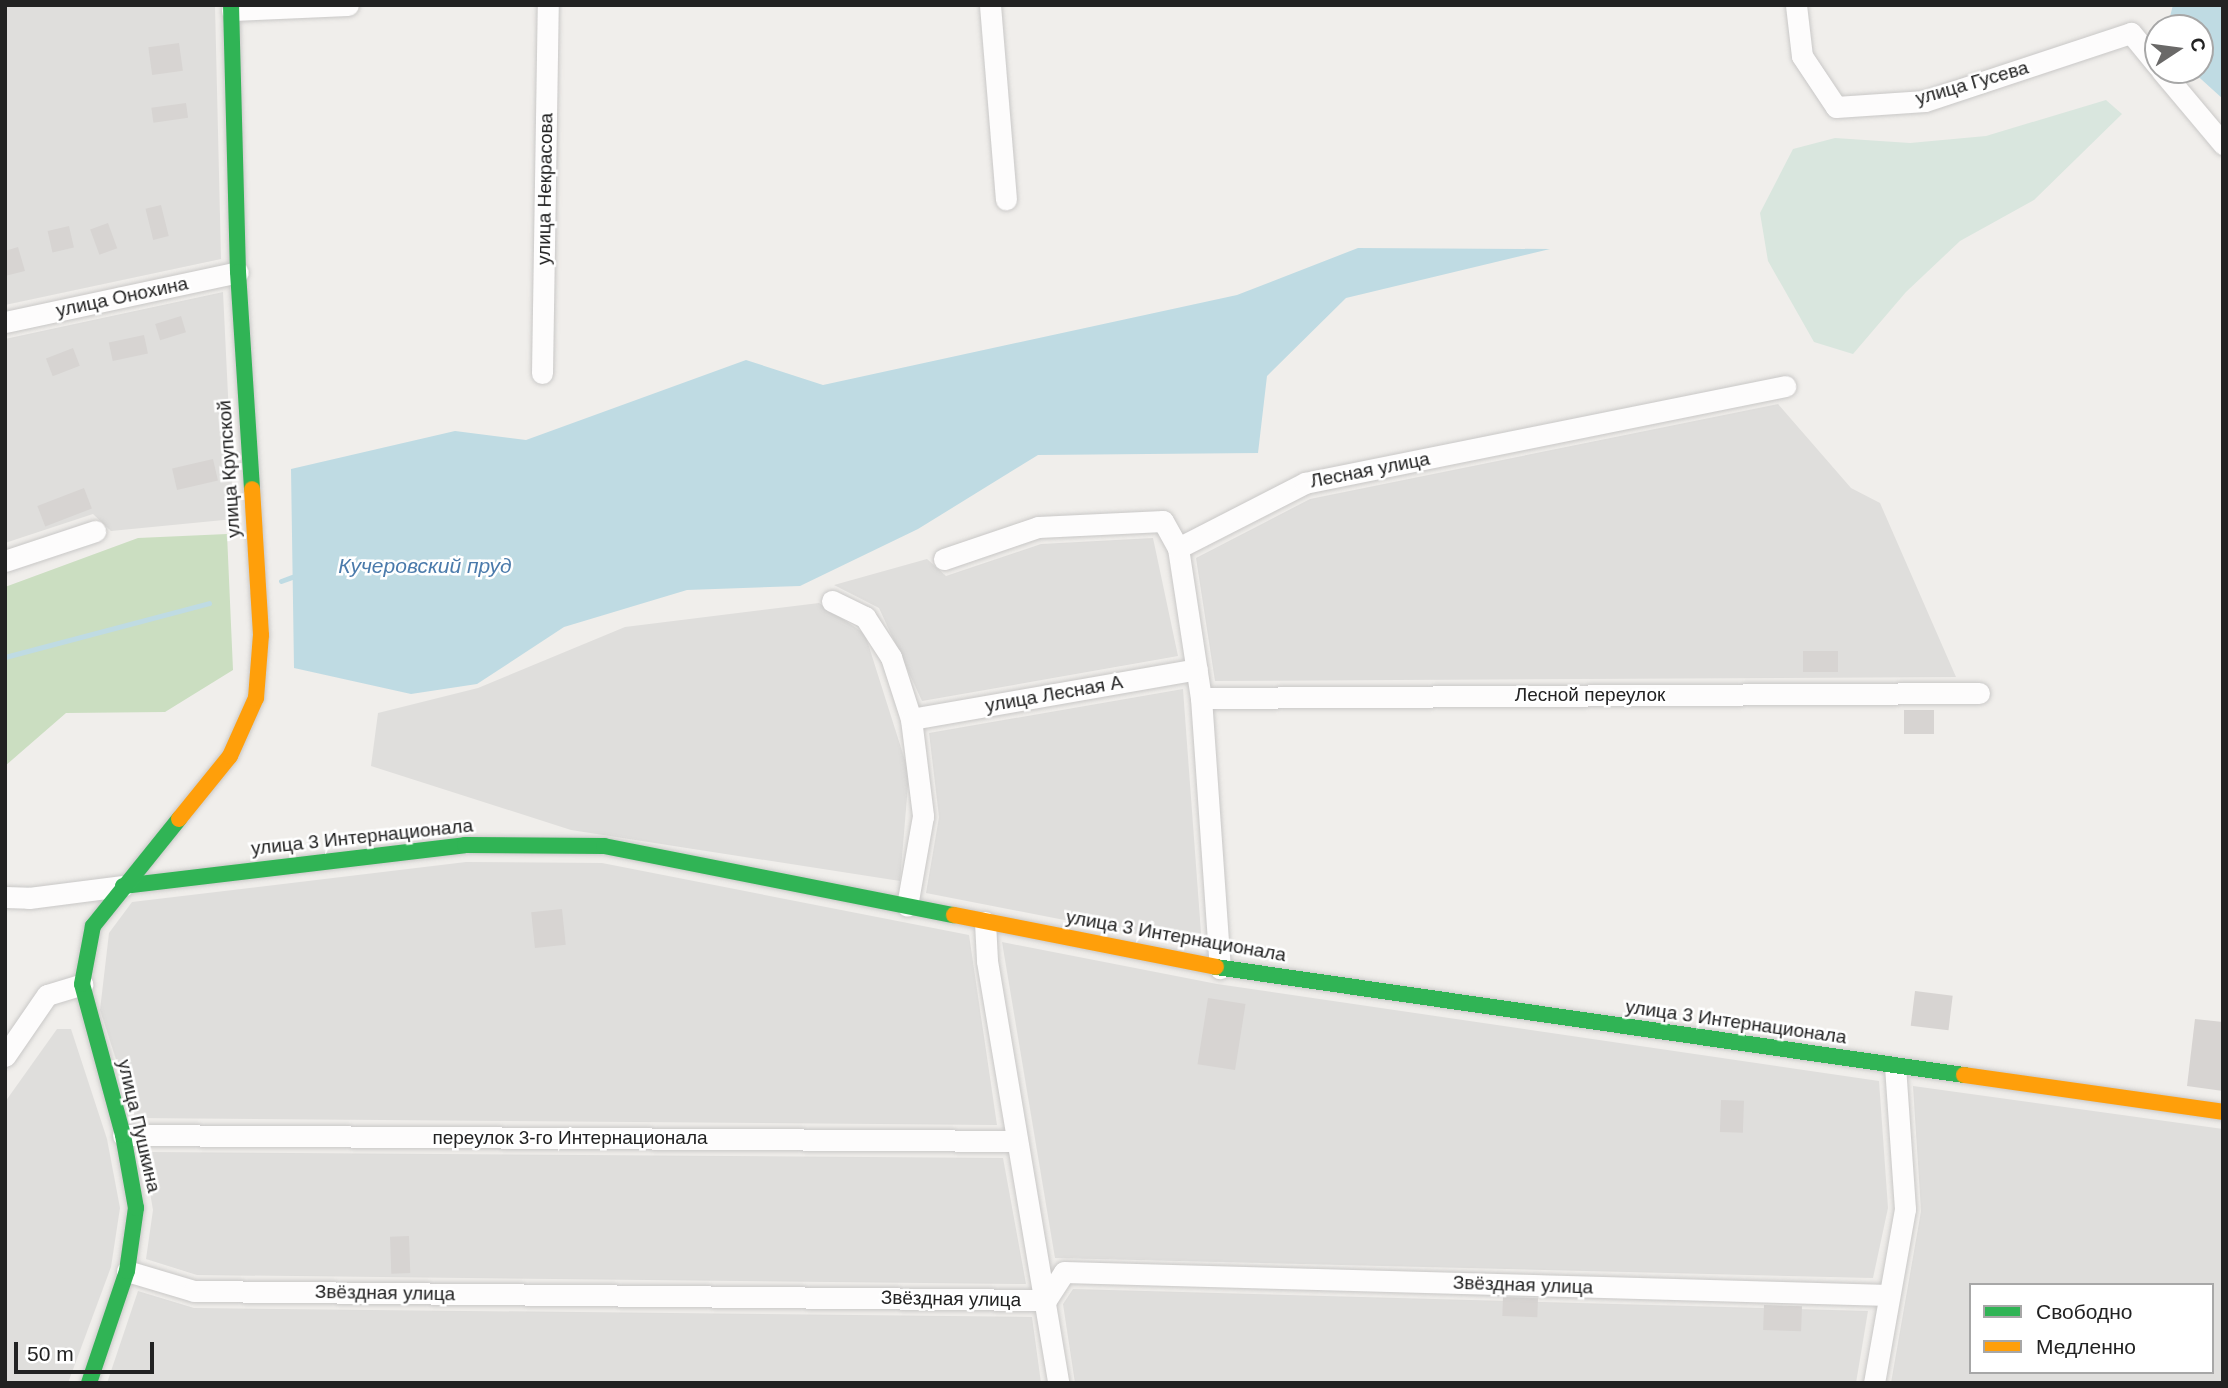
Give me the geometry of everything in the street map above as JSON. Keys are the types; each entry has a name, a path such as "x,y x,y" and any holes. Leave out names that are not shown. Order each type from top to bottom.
{"street":[{"path":"231,7 348,5"},
{"name":"улица Некрасова","path":"542,373 548,5"},
{"path":"990,5 1006,199"},
{"name":"улица Гусева","path":"1796,5 1802,56 1836,107 1925,101 2131,33 2144,49"},
{"name":"улица Крупской","path":"123,886 230,756 256,698 261,635 238,272 231,7"},
{"name":"улица Гусева","path":"2173,84 2223,145"},
{"name":"улица Онохина","path":"5,322 238,272"},
{"name":"Лесная улица","path":"1178,548 1305,483 1785,386"},
{"path":"944,559 1038,527 1163,521 1178,548 1197,669 1220,968"},
{"path":"5,561 95,531"},
{"path":"832,601 865,617 891,656 911,719 923,816 907,906"},
{"name":"улица Лесная А","path":"911,719 1197,669"},
{"name":"Лесной переулок","path":"1200,698 1979,693"},
{"name":"улица 3 Интернационала","path":"123,886 465,845 604,846 1220,968 2223,1112"},
{"path":"5,897 29,898 123,886"},
{"name":"улица Пушкина","path":"89,1383 127,1271 136,1208 123,1135 82,984 93,926 123,886"},
{"path":"985,922 987,961 1058,1383"},
{"path":"5,1056 47,995 82,984"},
{"path":"1874,1383 1905,1209 1895,1067"},
{"name":"переулок 3-го Интернационала","path":"123,1135 1017,1142"},
{"name":"Звёздная улица","path":"127,1271 194,1292 1046,1300 1064,1272 1889,1295"}],"shaded area":[{"path":"5,5 215,5 221,259 5,305"},
{"path":"2106,100 2122,114 2034,200 1960,241 1906,292 1853,354 1814,342 1768,261 1760,213 1793,149 1835,138 1910,143 1986,136"},
{"path":"223,292 234,519 111,531 93,514 5,543 5,339"},
{"path":"1778,404 1851,488 1880,503 1956,677 1215,681 1196,558 1310,499"},
{"path":"1153,538 1178,656 922,701 879,608 834,585 927,559 946,576 1041,544"},
{"path":"819,603 865,634 909,773 900,881 571,830 371,766 378,713 478,688 625,627"},
{"path":"1183,689 1202,947 926,893 939,817 929,733"},
{"path":"466,862 602,863 969,935 997,1125 135,1118 100,1010 109,933 132,902"},
{"path":"1002,942 1217,984 1879,1081 1888,1208 1873,1278 1055,1258"},
{"path":"57,1029 71,1029 107,1139 120,1208 111,1267 68,1383 5,1383 5,1102"},
{"path":"1913,1086 2223,1129 2223,1383 1891,1383 1921,1211"},
{"path":"143,1152 1003,1158 1026,1284 197,1275 146,1259 153,1210"},
{"path":"1073,1289 1868,1311 1856,1383 1075,1383 1063,1304"},
{"path":"138,1291 194,1308 1032,1317 1041,1383 107,1383"}],"green space":[{"path":"227,534 233,670 165,712 66,713 5,766 5,587 138,538"}],"water":[{"path":"2173,5 2223,5 2223,99 2206,84 2214,84 2214,14 2171,14"},
{"name":"Кучеровский пруд","path":"1358,248 1550,249 1346,298 1267,376 1258,453 1038,455 918,529 800,586 687,590 564,627 477,684 411,694 294,668 291,469 455,431 526,440 746,360 823,385 1237,295"}],"building":[{"path":"179,43 183,71 152,75 148,47"},
{"path":"186,103 188,118 153,123 151,108"},
{"path":"161,205 169,236 153,240 145,209"},
{"path":"108,223 117,248 99,255 90,229"},
{"path":"69,226 74,247 53,252 48,231"},
{"path":"18,247 25,271 5,276 5,251"},
{"path":"181,316 186,332 160,340 155,324"},
{"path":"144,335 148,354 113,361 109,342"},
{"path":"73,348 80,366 53,376 46,358"},
{"path":"213,459 218,480 177,490 172,468"},
{"path":"84,488 92,509 45,526 37,506"},
{"path":"1803,651 1838,651 1838,672 1803,672"},
{"path":"1904,710 1934,710 1934,734 1904,734"},
{"path":"562,909 566,945 535,948 531,912"},
{"path":"1915,991 1953,996 1948,1030 1911,1026"},
{"path":"1208,998 1246,1004 1235,1070 1198,1064"},
{"path":"2195,1019 2223,1022 2223,1091 2187,1086"},
{"path":"1721,1100 1744,1101 1743,1133 1720,1132"},
{"path":"409,1236 410,1273 391,1274 390,1237"},
{"path":"1503,1297 1538,1298 1537,1317 1502,1316"},
{"path":"1764,1305 1802,1306 1801,1331 1763,1330"}],"waterway":[{"path":"281,581 292,577"},
{"path":"5,657 209,603"}],"traffic: fast":[{"path":"231,5 238,272 252,489"},
{"path":"89,1383 127,1271 136,1208 123,1135 82,984 93,926 179,819"},
{"path":"123,886 465,845 604,846 954,915"},
{"path":"1216,967 1964,1075"}],"traffic: slow":[{"path":"179,819 230,756 256,698 261,635 252,489"},
{"path":"954,915 1216,967"},
{"path":"1964,1075 2223,1112"}]}
